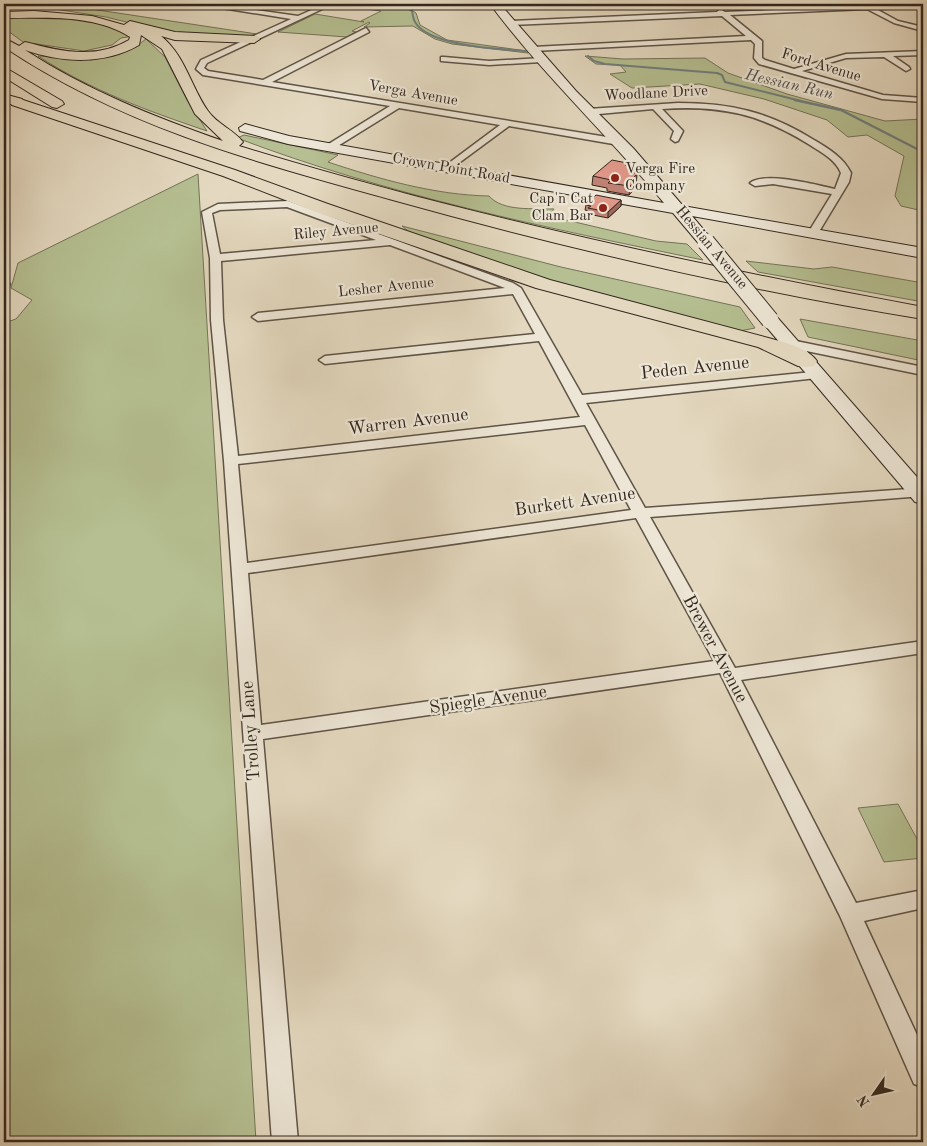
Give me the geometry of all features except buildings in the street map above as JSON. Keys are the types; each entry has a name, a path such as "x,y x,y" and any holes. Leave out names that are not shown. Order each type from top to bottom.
{"highway":[{"path":"10,4 130,25 175,36 250,41"},
{"path":"4,14 68,14"},
{"path":"4,14 91,20 122,28 136,36 135,42 122,49 76,56 45,54 4,36"},
{"path":"130,25 160,41 176,61 202,114 226,136 251,149 314,169 323,176"},
{"path":"176,61 180,49 194,42 218,39 250,41"},
{"path":"4,42 47,70 127,109 220,144 323,176 456,212 614,250 923,313"},
{"path":"4,56 76,97 191,145 299,182 475,233 693,283 923,329"},
{"path":"189,86 210,108 245,128"},
{"path":"8,87 109,131 322,208 551,286 608,303 780,347 811,367"},
{"path":"8,87 67,110 109,131"},
{"path":"229,173 423,225"},
{"path":"727,333 758,332 772,323"}],"main road":[{"name":"Hessian Avenue","path":"495,4 588,112 619,142 679,209 772,323 922,493"},
{"name":"Crown Point Road","path":"245,128 272,136 330,147 923,253"},
{"path":"617,198 648,196 652,192 655,182"}],"street":[{"path":"200,4 298,18"},
{"path":"250,41 330,4"},
{"path":"713,4 754,38"},
{"path":"511,23 923,4"},
{"path":"867,7 903,25 923,29"},
{"path":"891,28 903,25"},
{"path":"264,83 366,30"},
{"path":"533,49 754,38"},
{"name":"Ford Avenue","path":"754,38 759,43 758,55 760,60 791,72 882,97 923,100"},
{"name":"Verga Avenue","path":"250,41 204,62 200,66 202,71 396,106 619,142"},
{"path":"791,72 846,56 923,53"},
{"path":"886,55 906,69"},
{"path":"444,59 490,63 542,60"},
{"name":"Woodlane Drive","path":"588,112 701,104 727,106 791,129 844,167 846,177 813,233"},
{"path":"330,147 396,106"},
{"path":"656,107 679,131 675,139"},
{"path":"448,168 506,124"},
{"path":"755,183 773,181 838,192"},
{"name":"Trolley Lane","path":"285,1142 251,734 231,461 217,320 215,258 207,212 218,207 288,204 391,242"},
{"name":"Riley Avenue","path":"215,258 391,242 458,265 516,290"},
{"name":"Lesher Avenue","path":"258,316 516,290"},
{"name":"Brewer Avenue","path":"516,290 590,420 727,670 850,914 923,1075"},
{"path":"325,360 543,337"},
{"path":"791,344 923,371"},
{"name":"Peden Avenue","path":"577,400 811,367"},
{"name":"Warren Avenue","path":"231,461 590,420"},
{"name":"Burkett Avenue","path":"239,569 640,513 922,493"},
{"name":"Spiegle Avenue","path":"251,734 727,670 923,647"},
{"path":"850,914 923,899"}],"green space":[{"path":"22,4 58,4 257,34 247,37 166,32 106,17"},
{"path":"336,4 403,4 416,13 420,25 447,40 527,51 528,53 452,44 435,39 413,26 364,27 369,22 352,31 356,32 347,37 278,32 315,14 364,22 361,21 381,11"},
{"path":"4,16 89,20 121,29 134,36 121,38 112,45 84,51 23,42 4,28"},
{"path":"146,39 165,57 187,100 207,131 141,107 99,89 38,56 80,58 109,55 122,52"},
{"path":"585,56 623,59 705,58 728,73 787,94 885,121 923,119 923,211 901,206 895,196 904,156 867,135 848,137 827,120 764,99 700,84 632,88 610,74 626,72 620,65 596,64"},
{"path":"244,135 338,155 328,162 407,185 448,193 489,196 502,205 510,207 554,209 549,216 656,241 687,244 703,260 527,222 409,193 351,177 237,138"},
{"path":"198,174 256,1142 4,1142 4,323 16,319 32,300 11,288 18,263"},
{"path":"402,226 561,267 740,307 755,328 740,331 585,293 413,235"},
{"path":"746,261 814,269 832,267 923,283 923,302 758,272"},
{"path":"800,319 923,341 923,361 808,337"},
{"path":"898,804 923,850 923,858 884,862 858,808"}],"waterway":[{"name":"Hessian Run","path":"400,4 412,11 414,21 422,30 434,36 466,45 525,51"},
{"name":"Hessian Run","path":"588,56 594,61 605,64 717,73 722,75 725,82 801,101"},
{"name":"Hessian Run","path":"795,100 841,110 923,152"},
{"path":"4,278 10,284 4,292"}],"place":[{"name":"Verga Fire Company","path":"615,178"},
{"name":"Cap'n Cat Clam Bar","path":"603,208"}]}
